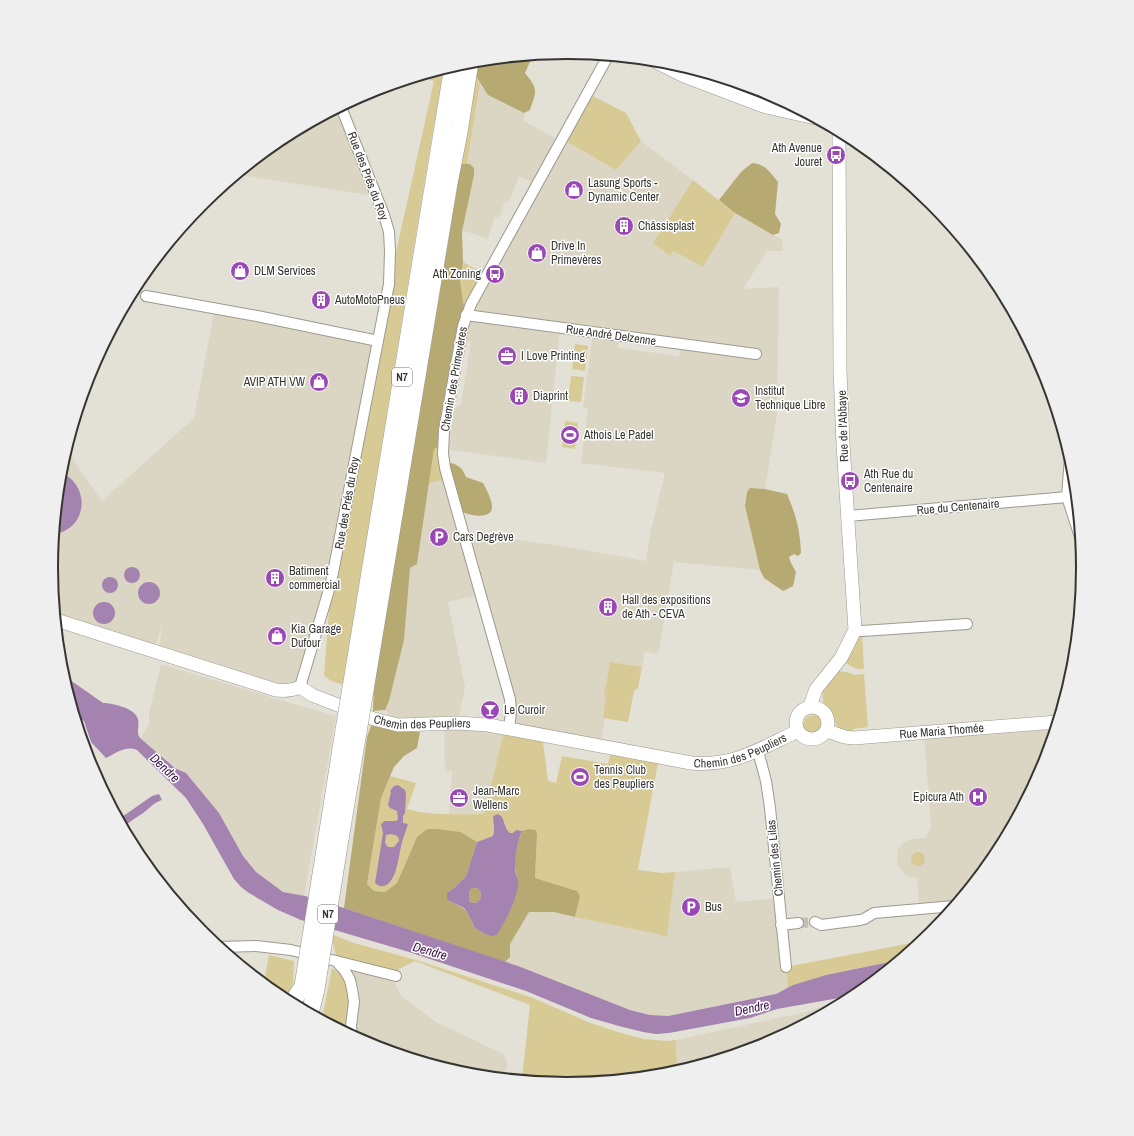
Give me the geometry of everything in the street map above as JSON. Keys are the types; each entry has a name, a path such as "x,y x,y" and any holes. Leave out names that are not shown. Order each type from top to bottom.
{"highway":[{"name":"N7","path":"309,1007 309,988 358,689 469,69"},
{"name":"N7","path":"358,689 452,72"},
{"path":"296,999 309,988"}],"street":[{"name":"Chemin des Primevères","path":"509,728 511,712 510,699 445,468 443,454 446,423 463,326 476,292 605,60"},
{"path":"673,70 763,106 798,114"},
{"name":"Rue des Prés du Roy","path":"300,686 331,583 389,284 389,232 376,192 343,111"},
{"name":"Rue de l'Abbaye","path":"839,138 840,370 843,444 855,630"},
{"path":"146,296 256,316 378,341"},
{"name":"Rue André Delzenne","path":"466,315 756,354"},
{"path":"1068,481 1067,497 1073,516"},
{"name":"Rue du Centenaire","path":"848,516 1067,497"},
{"path":"61,622 276,690 294,690 300,686"},
{"path":"810,706 816,688 841,658 855,630 862,631 967,624"},
{"name":"Chemin des Peupliers","path":"300,686 312,695 374,719 398,725 459,723 488,725 694,764 721,763 745,756 798,731"},
{"path":"810,706 815,706 824,711 829,721 827,731 819,738 813,739 803,736 798,731 796,726 797,716 800,711 810,706"},
{"name":"Rue Maria Thomée","path":"827,731 845,737 854,738 1052,722"},
{"name":"Chemin des Lilas","path":"758,751 766,781 770,808 786,967"},
{"path":"815,922 821,925 860,920 874,913 948,907"},
{"path":"782,925 798,923"},
{"path":"227,947 256,946 291,950 396,976"},
{"path":"336,961 345,971 350,980 354,1002 351,1029"}],"shaded area":[{"path":"531,60 525,73 533,83 535,91 530,110 524,113 488,95 475,75 477,67 501,63"},
{"path":"443,74 343,684 340,684 328,679 324,675 331,583 389,284 434,81 426,79"},
{"path":"475,75 480,84 467,164 459,165"},
{"path":"480,84 488,95 524,113 524,121 560,141 562,139 616,170 641,141 693,180 653,243 670,256 673,251 702,267 735,213 782,240 783,251 766,251 743,289 779,287 777,415 765,489 750,488 745,506 760,570 674,562 658,654 645,652 642,667 610,662 604,695 606,696 603,717 605,718 600,746 509,728 511,717 481,595 448,602 465,687 458,723 505,727 484,814 449,814 452,771 445,771 444,723 398,725 385,710 389,701 404,640 410,568 417,564 429,483 449,479 463,532 561,546 646,561 651,530 665,473 581,463 588,408 583,407 593,332 560,328 546,463 443,449 448,412 461,405 471,341 460,340 463,326 536,185 519,176 509,202 505,201 499,218 495,216 488,239 465,231 462,232 474,175 470,164 467,164","holes":["619,336 681,344 679,356 618,348"]},
{"path":"587,93 626,113 641,141 616,170 562,139"},
{"path":"343,111 376,192 369,195 243,175 284,145"},
{"path":"752,163 764,167 778,182 775,214 781,224 779,233 773,235 735,213 719,200 741,172"},
{"path":"470,164 474,168 474,175 462,232 463,262 460,281 466,315 443,443 434,449 417,564 410,568 404,640 389,701 385,710 373,711 374,686 459,165"},
{"path":"693,180 735,213 703,267 673,251 670,256 653,243"},
{"path":"463,262 486,275 466,315 460,281"},
{"path":"215,308 378,341 339,547 294,690 158,652 163,621 156,645 60,617 58,568 59,535 62,502 71,457 102,501 194,418"},
{"path":"575,344 588,346 585,371 572,369"},
{"name":"Athois Le Padel","path":"571,376 584,377 581,402 568,401"},
{"name":"Athois Le Padel","path":"565,421 578,423 575,449 562,447"},
{"path":"443,443 449,479 429,483 434,448"},
{"path":"451,463 460,468 466,477 483,483 492,504 491,511 489,513 482,516 473,515 463,513 457,509 447,465"},
{"path":"750,488 765,489 787,494 793,509 799,530 801,553 798,556 794,554 789,557 796,572 793,586 783,591 764,578 760,570 745,506 747,492"},
{"path":"862,631 864,669 857,669 841,659"},
{"path":"610,662 642,667 638,688 634,691 628,722 603,718 606,696 604,695"},
{"path":"161,664 336,716 304,896 283,892 256,872 243,856 219,813 186,773 171,764 140,738 149,724 149,713"},
{"path":"838,671 855,675 864,674 868,727 853,729 853,734 843,731 836,725 833,714 825,706 823,701 822,689"},
{"path":"813,715 820,718 823,725 820,732 813,735 806,732 803,725 806,718"},
{"name":"Epicura Ath","path":"1052,722 1024,793 1008,823 971,878 948,906 919,907 917,878 907,876 898,865 898,849 906,841 926,838 931,827 924,733"},
{"path":"372,723 393,731 420,732 417,748 404,756 394,767 381,798 367,884 374,891 385,892 397,883 417,837 427,829 461,832 477,842 466,876 447,893 447,900 463,908 467,912 475,928 483,933 517,876 515,859 522,831 528,829 536,830 535,878 577,891 580,896 575,917 554,912 529,912 510,944 510,957 505,962 344,908 367,737"},
{"path":"505,727 543,742 548,781 556,783 562,756 608,764 612,748 659,757 638,870 662,873 675,872 667,937 575,917 580,896 577,891 535,878 537,835 528,829 522,831 516,830 513,833 510,833 507,830 505,823 493,821 493,836 477,842 461,832 427,829 417,837 397,883 385,892 374,891 367,884 381,798 390,776 416,783 407,809 435,814 484,814"},
{"path":"915,852 921,852 925,856 925,862 921,866 915,866 911,862 911,856"},
{"path":"730,867 736,902 779,898 788,988 776,994 667,1016 650,1015 615,1005 505,962 510,957 510,944 529,912 554,912 667,937 675,872"},
{"path":"472,888 480,890 481,897 478,902 473,903 469,901 469,891"},
{"path":"331,934 351,942 416,960 533,998 588,1022 618,1032 644,1039 666,1041 676,1040 677,1065 633,1073 600,1076 567,1077 522,1075 530,1005 415,961 399,969 396,976 337,960"},
{"path":"911,943 889,962 826,975 793,985 788,988 786,967"},
{"path":"269,955 294,961 293,982 290,995 265,978"},
{"path":"353,965 396,976 395,983 400,995 436,1022 503,1054 507,1061 507,1067 504,1073 435,1060 403,1050 352,1029 350,977"},
{"path":"332,968 342,976 351,996 349,1028 323,1015"},
{"path":"824,1007 792,1025 762,1038 731,1050 699,1060 677,1065 676,1040 810,1011 816,1008"}],"water":[{"path":"67,475 71,478 77,487 81,496 82,506 79,516 74,524 59,532 62,502"},
{"path":"129,567 135,567 140,572 138,581 135,583 129,583 124,578 124,572"},
{"path":"107,577 113,577 118,582 116,591 113,593 107,593 102,588 102,582"},
{"path":"149,582 157,585 160,593 157,601 149,604 141,601 138,593 141,585"},
{"path":"100,602 108,602 115,609 115,617 108,624 100,624 93,617 93,609"},
{"name":"Dendre","path":"71,681 103,703 122,707 135,714 138,720 138,733 140,738 175,768 186,773 219,813 243,856 256,872 283,892 305,896 344,908 518,966 630,1010 650,1015 668,1016 776,994 793,985 826,975 889,962 839,998 777,1009 750,1018 656,1034 591,1018 526,991 409,952 301,920 278,910 241,887 234,879 203,824 186,798 137,750 129,748 125,749 106,758 91,742 84,721 81,719"},
{"path":"398,785 405,790 405,813 403,816 403,823 408,824 394,874 388,884 379,886 375,883 383,833 381,824 385,821 396,821 398,819 397,811 390,808 388,805 390,791 394,786","holes":["386,835 396,835 399,839 394,847 388,847 385,843"]},
{"path":"159,794 162,800 154,804 127,824 123,816 152,796"},
{"path":"498,814 502,817 507,830 510,833 513,833 516,830 522,831 515,858 515,870 518,883 517,893 510,911 497,935 491,936 475,928 464,908 447,900 447,893 466,876 477,842 493,836 493,817","holes":["472,888 480,890 481,897 478,902 473,903 469,901 469,891"]}],"tunnel":[{"path":"798,923 815,922"}],"place":[{"name":"Ath Avenue Jouret","path":"836,155"},
{"name":"Lasung Sports - Dynamic Center","path":"574,190"},
{"name":"Châssisplast","path":"624,226"},
{"name":"Drive In Primevères","path":"537,253"},
{"name":"DLM Services","path":"240,271"},
{"name":"Ath Zoning","path":"495,274"},
{"name":"AutoMotoPneus","path":"321,300"},
{"name":"I Love Printing","path":"507,356"},
{"name":"AVIP ATH VW","path":"319,382"},
{"name":"Diaprint","path":"519,396"},
{"name":"Institut Technique Libre","path":"741,398"},
{"name":"Athois Le Padel","path":"570,435"},
{"name":"Ath Rue du Centenaire","path":"850,481"},
{"name":"Cars Degrève","path":"439,537"},
{"name":"Batiment commercial","path":"275,578"},
{"name":"Hall des expositions de Ath - CEVA","path":"608,607"},
{"name":"Kia Garage Dufour","path":"277,636"},
{"name":"Le Curoir","path":"490,710"},
{"name":"Tennis Club des Peupliers","path":"580,777"},
{"name":"Epicura Ath","path":"978,797"},
{"name":"Jean-Marc Wellens","path":"459,798"},
{"name":"Bus","path":"691,907"}]}
